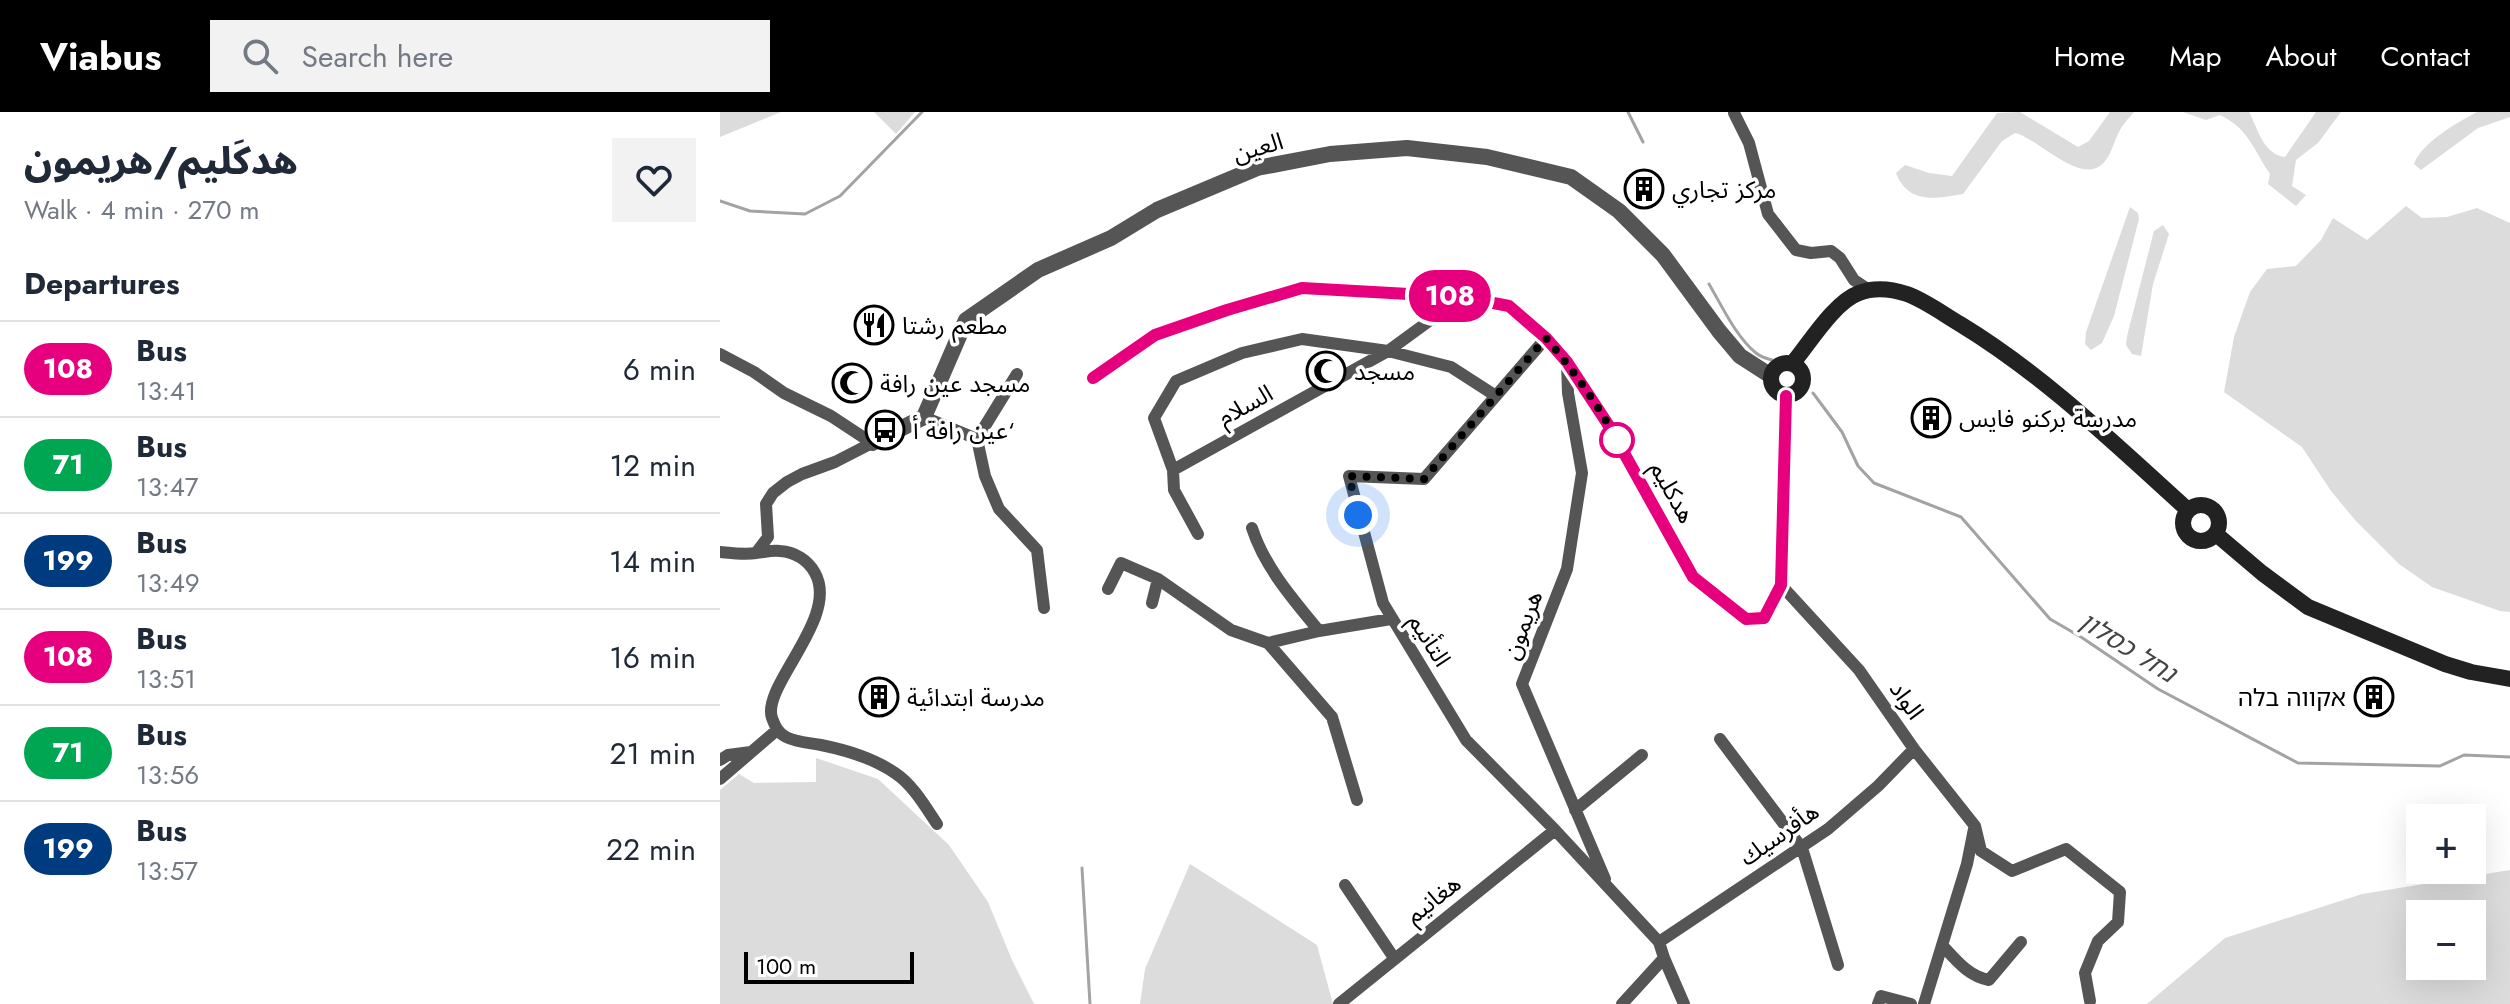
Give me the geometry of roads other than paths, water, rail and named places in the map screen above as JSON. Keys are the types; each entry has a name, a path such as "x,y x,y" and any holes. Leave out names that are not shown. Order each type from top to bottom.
{"main road":[{"path":"1792,364 1838,308 1857,293 1889,290 1921,300 2001,351 2057,395 2188,510"},
{"path":"1792,364 1801,372 1802,383 1797,392 1786,396 1776,391 1771,376 1779,365 1792,364"},
{"path":"2203,505 2214,510 2219,521 2216,534 2202,542 2190,538 2183,526 2188,510 2203,505"},
{"path":"2216,534 2308,607 2445,664 2510,679"}],"street":[{"path":"1734,113 1749,143 1768,214 1796,250 1811,253 1831,251 1840,258 1854,280 1869,290"},
{"name":"العين","path":"924,417 966,320 1038,270 1111,238 1157,210 1257,168 1330,154 1407,148 1487,157 1571,177 1619,211 1663,255 1740,356 1771,376"},
{"name":"هدكليم","path":"1093,378 1155,335 1302,288 1462,297 1509,306 1546,338 1567,362 1609,426 1693,577 1746,619 1764,618 1781,585 1786,396"},
{"name":"السلام","path":"1173,470 1388,351 1462,297"},
{"name":"التأنيم","path":"1546,338 1424,479 1349,476 1383,603 1466,740 1659,942 1684,1004"},
{"path":"1198,534 1174,490 1173,470 1154,418 1176,381 1217,362 1255,348 1302,339 1388,351 1451,367 1496,396"},
{"path":"720,354 784,393 831,416 872,443"},
{"name":"هريمون","path":"1567,362 1568,393 1582,473 1567,569 1522,684 1609,890"},
{"path":"1017,374 977,439 985,476 999,509 1037,550 1044,608"},
{"path":"756,553 768,537 766,504 773,493 802,474 835,462 924,417 977,439"},
{"path":"1252,528 1259,550 1272,570 1319,631"},
{"path":"720,552 781,551 792,554 809,563 820,582 819,605 809,632 776,695 770,714 777,730 790,739 838,749 877,762 897,774 918,796 937,824"},
{"path":"1108,589 1121,563 1158,579 1231,630 1268,643 1332,717 1357,800"},
{"path":"1152,603 1158,579"},
{"name":"الواد","path":"1781,585 1859,670 1914,749 1975,826 1981,851 2012,871 2066,849 2120,892 2118,922 2098,941 2085,973 2090,1001"},
{"path":"1268,643 1391,619"},
{"path":"720,779 777,730"},
{"path":"1720,739 1802,848 1838,965"},
{"name":"هأفرسيك","path":"1659,942 1802,848 1878,786 1914,749"},
{"path":"720,760 728,755 751,752"},
{"path":"1575,810 1642,755"},
{"path":"1924,1004 1967,864 1975,826"},
{"name":"هغانيم","path":"1339,1004 1555,830"},
{"path":"1345,885 1394,958"},
{"path":"1942,945 1961,966 1978,978 1989,980 2021,942"},
{"path":"1622,1004 1664,958"},
{"path":"1878,1004 1881,996 1911,1004"}],"waterway":[{"name":"נחל כסלון","path":"720,201 750,211 805,214 840,196 922,112"},
{"name":"נחל כסלון","path":"1628,112 1643,142"},
{"path":"1709,284 1742,339 1762,357 1781,362"},
{"name":"נחל כסלון","path":"1813,393 1842,432 1858,466 1874,483 1961,517 2050,619 2158,689 2298,763 2440,766 2464,755 2510,757"},
{"path":"1082,868 1090,1004"}],"place":[{"name":"مركز تجاري","path":"1644,189"},
{"name":"مطعم رشتا","path":"874,325"},
{"name":"مسجد","path":"1326,371"},
{"name":"مسجد عين رافة","path":"852,383"},
{"name":"مدرسة بركنو فايس","path":"1931,418"},
{"name":"عين رافة أ‘","path":"885,430"},
{"name":"مدرسة ابتدائية","path":"879,697"},
{"name":"אקווה בלה","path":"2374,697"}]}
